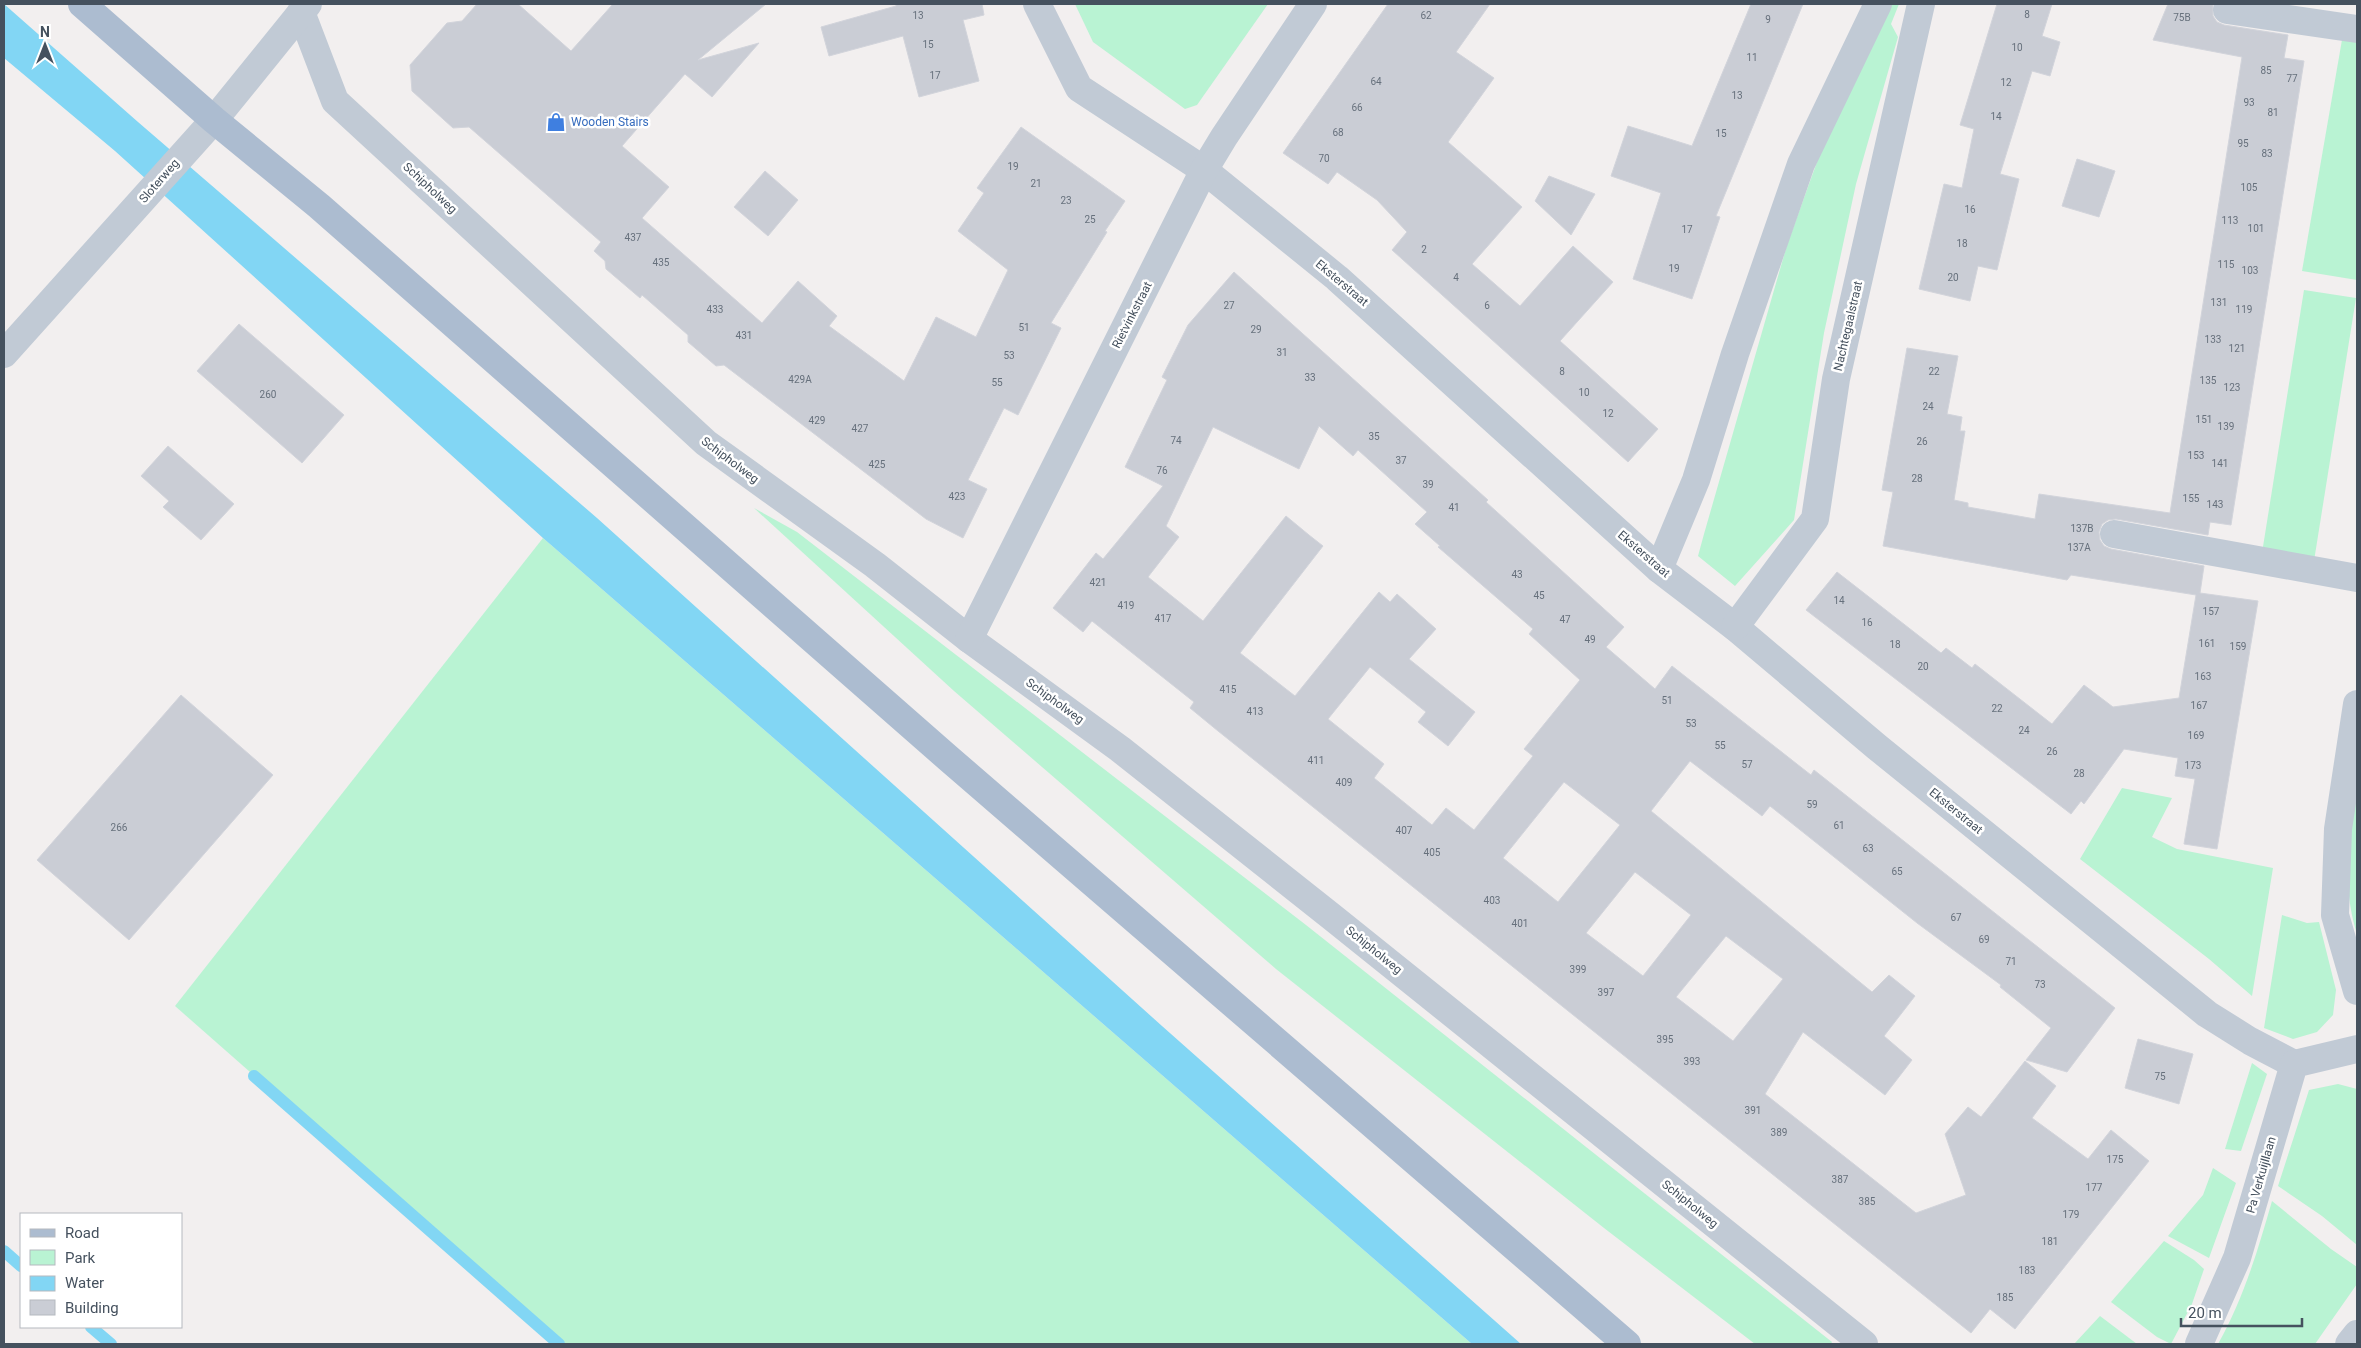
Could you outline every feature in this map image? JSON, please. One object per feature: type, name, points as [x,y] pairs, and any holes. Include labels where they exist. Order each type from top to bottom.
[{"type":"main road","points":[[82,4],[214,120],[305,194],[941,752],[1627,1344]]},
{"type":"street","name":"Eksterstraat","points":[[1037,4],[1079,88],[1204,170],[1357,295],[1659,569],[1735,627],[1877,747],[2207,1014],[2250,1041],[2294,1064]]},
{"type":"street","name":"Rietvinkstraat","points":[[970,638],[1204,170],[1224,136],[1314,4]]},
{"type":"street","points":[[1659,569],[1696,480],[1735,354],[1801,164],[1878,4]]},
{"type":"street","name":"Nachtegaalstraat","points":[[1735,627],[1815,520],[1836,379],[1921,4]]},
{"type":"street","name":"Sloterweg","points":[[4,354],[214,120],[305,8]]},
{"type":"street","name":"Schipholweg","points":[[305,8],[335,101],[706,443],[875,565],[1142,767],[1864,1344]]},
{"type":"street","points":[[2227,10],[2357,29]]},
{"type":"street","points":[[2114,534],[2357,578]]},
{"type":"street","points":[[2357,704],[2338,829],[2335,914],[2357,991]]},
{"type":"street","points":[[2294,1064],[2357,1049]]},
{"type":"street","name":"Pa Verkuijllaan","points":[[2198,1344],[2237,1258],[2294,1064]]},
{"type":"street","points":[[2349,1344],[2357,1334]]},
{"type":"green space","points":[[1075,4],[1268,4],[1197,105],[1185,109],[1093,42]]},
{"type":"green space","points":[[1886,4],[1899,4],[1891,24],[1898,37],[1856,184],[1824,333],[1794,520],[1735,586],[1698,556],[1787,245],[1826,137]]},
{"type":"green space","points":[[2343,34],[2357,37],[2357,280],[2302,271]]},
{"type":"green space","points":[[2304,290],[2356,298],[2314,561],[2262,553]]},
{"type":"green space","points":[[754,508],[797,532],[1306,925],[1832,1342],[1831,1344],[1755,1344],[1604,1228],[1276,969],[954,691]]},
{"type":"green space","points":[[543,538],[1472,1344],[559,1344],[175,1006]]},
{"type":"green space","points":[[2357,697],[2357,934],[2347,880],[2346,849],[2349,785]]},
{"type":"green space","points":[[2122,788],[2172,798],[2152,837],[2177,849],[2273,868],[2252,996],[2209,959],[2080,859]]},
{"type":"green space","points":[[2282,915],[2307,923],[2319,922],[2336,990],[2333,1015],[2317,1032],[2293,1039],[2264,1028]]},
{"type":"green space","points":[[2252,1063],[2267,1074],[2241,1151],[2225,1149]]},
{"type":"green space","points":[[2338,1084],[2357,1089],[2357,1245],[2322,1216],[2278,1186],[2309,1090]]},
{"type":"green space","points":[[2213,1168],[2236,1183],[2209,1258],[2168,1236],[2203,1195]]},
{"type":"green space","points":[[2272,1201],[2331,1249],[2357,1267],[2357,1284],[2315,1344],[2218,1344],[2242,1292]]},
{"type":"green space","points":[[2164,1241],[2194,1260],[2204,1269],[2192,1304],[2171,1344],[2157,1337],[2111,1302]]},
{"type":"green space","points":[[2100,1316],[2137,1344],[2074,1344]]},
{"type":"water","points":[[4,4],[597,518],[1162,1026],[1521,1344],[1472,1344],[543,538],[115,151],[4,58]]},
{"type":"building","points":[[477,4],[518,4],[571,51],[613,4],[766,4],[698,60],[759,43],[712,97],[685,74],[622,146],[669,187],[642,218],[762,323],[798,281],[837,316],[829,326],[904,381],[936,317],[976,337],[1008,270],[958,231],[984,193],[977,188],[1021,127],[1125,201],[1105,231],[1107,232],[1051,323],[1061,328],[1018,415],[1004,408],[968,480],[987,489],[963,538],[926,519],[724,365],[716,366],[688,342],[688,335],[642,295],[640,298],[606,269],[605,261],[594,251],[601,242],[469,127],[453,128],[412,91],[410,65],[447,23],[462,21]]},
{"type":"building","points":[[896,4],[982,4],[984,15],[963,20],[979,81],[919,97],[903,36],[829,56],[821,27],[896,6]]},
{"type":"building","points":[[1388,4],[1490,4],[1456,52],[1494,78],[1448,142],[1522,207],[1472,264],[1520,306],[1573,246],[1613,282],[1560,341],[1658,429],[1628,462],[1392,250],[1407,232],[1377,200],[1337,172],[1328,184],[1283,153]]},
{"type":"building","points":[[1751,4],[1803,4],[1716,216],[1720,217],[1692,299],[1633,279],[1661,193],[1611,176],[1628,126],[1692,146]]},
{"type":"building","points":[[1997,4],[2052,4],[2042,36],[2060,42],[2050,76],[2032,71],[2000,174],[2019,179],[1997,270],[1978,266],[1970,301],[1919,289],[1944,184],[1962,188],[1974,129],[1960,125]]},
{"type":"building","points":[[2168,4],[2213,4],[2213,16],[2217,22],[2224,25],[2288,35],[2284,58],[2304,61],[2231,525],[2210,522],[2208,535],[2116,519],[2108,520],[2102,524],[2099,532],[2100,540],[2104,546],[2111,549],[2204,566],[2200,593],[2258,601],[2217,849],[2184,844],[2195,779],[2175,776],[2178,758],[2124,749],[2084,804],[2081,801],[2071,814],[1806,610],[1837,572],[1941,653],[1946,648],[1972,668],[1975,664],[2052,724],[2084,685],[2113,707],[2179,698],[2196,595],[2071,575],[2067,580],[1883,546],[1893,492],[1882,490],[1907,348],[1958,356],[1947,414],[1962,417],[1960,431],[1965,431],[1954,500],[1968,503],[1968,507],[2035,519],[2039,494],[2170,513],[2242,57],[2153,40]]},
{"type":"building","points":[[2077,159],[2115,171],[2099,217],[2062,206]]},
{"type":"building","points":[[765,171],[798,200],[768,236],[734,207]]},
{"type":"building","points":[[1549,176],[1595,194],[1571,235],[1535,201]]},
{"type":"building","points":[[1234,272],[1488,500],[1486,502],[1624,627],[1606,647],[1655,689],[1672,666],[1811,775],[1814,770],[2115,1008],[2067,1072],[2026,1060],[2051,1028],[2000,987],[2001,985],[1917,923],[1770,806],[1762,816],[1690,761],[1651,811],[1872,992],[1889,975],[1915,996],[1884,1036],[1912,1060],[1885,1095],[1803,1032],[1765,1094],[1916,1213],[1966,1195],[1945,1134],[1968,1107],[1981,1117],[2025,1061],[2056,1086],[2032,1118],[2088,1159],[2111,1130],[2149,1161],[2015,1329],[1990,1309],[1971,1333],[1218,731],[1190,708],[1194,702],[1092,621],[1083,632],[1053,608],[1096,553],[1103,559],[1163,486],[1125,467],[1167,380],[1162,377],[1188,325]],"holes":[[[1319,426],[1353,456],[1358,450],[1427,512],[1415,524],[1440,546],[1438,547],[1533,629],[1529,634],[1580,680],[1524,749],[1533,756],[1474,830],[1446,808],[1432,825],[1374,778],[1384,764],[1328,719],[1370,667],[1426,712],[1418,722],[1448,746],[1475,712],[1409,659],[1436,629],[1397,594],[1390,602],[1379,592],[1295,696],[1240,653],[1323,546],[1286,516],[1203,621],[1148,577],[1179,537],[1166,526],[1213,427],[1299,469]],[[1564,782],[1620,825],[1558,902],[1503,858]],[[1635,872],[1691,915],[1643,976],[1586,933]],[[1726,936],[1783,979],[1733,1041],[1676,997]]]},
{"type":"building","points":[[239,324],[344,415],[302,463],[197,371]]},
{"type":"building","points":[[168,446],[234,504],[201,540],[163,507],[169,501],[141,476]]},
{"type":"building","points":[[181,695],[273,775],[129,940],[37,860]]},
{"type":"building","points":[[2138,1039],[2193,1054],[2179,1104],[2125,1088]]},
{"type":"waterway","points":[[254,1076],[559,1344]]},
{"type":"waterway","points":[[4,1251],[20,1265]]},
{"type":"waterway","points":[[92,1328],[111,1344]]},
{"type":"place","name":"Wooden Stairs","points":[[556,122]]}]
